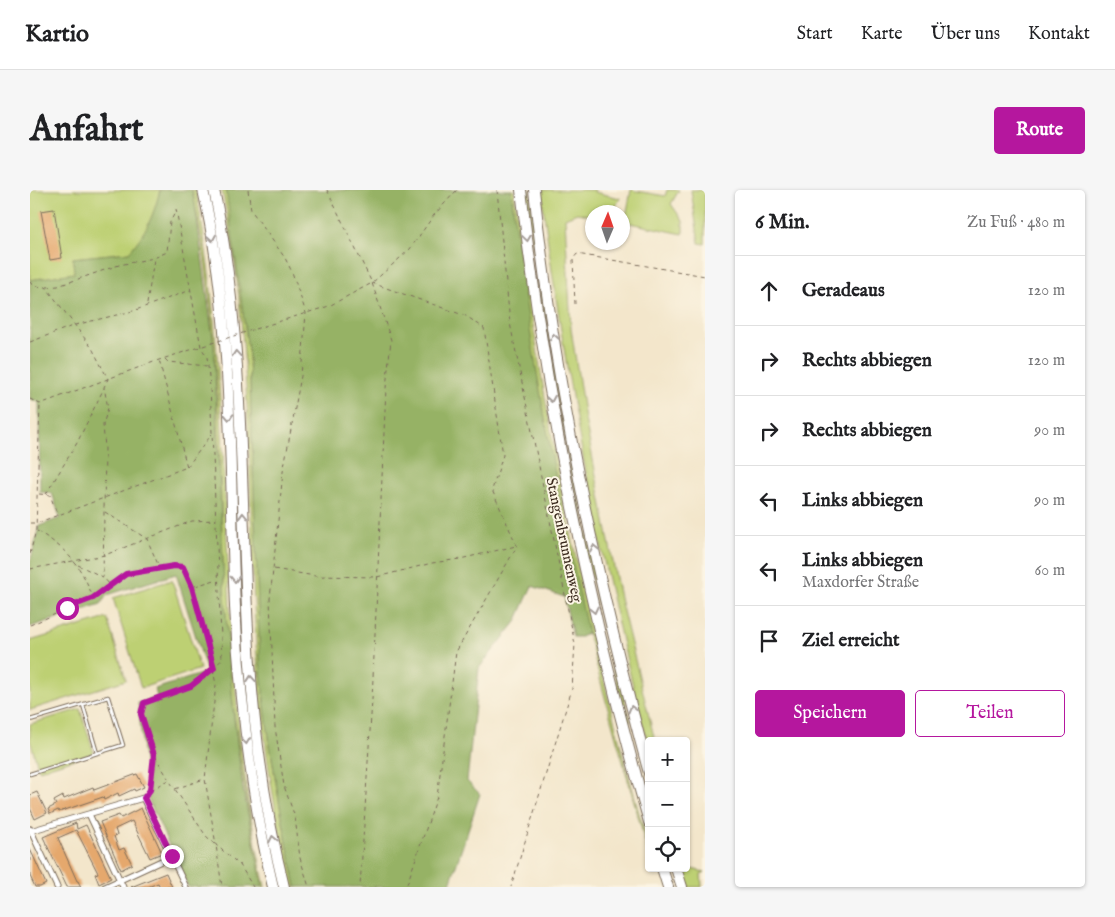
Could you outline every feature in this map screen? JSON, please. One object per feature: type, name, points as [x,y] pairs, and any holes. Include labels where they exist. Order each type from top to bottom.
[{"type":"highway","points":[[203,190],[212,235],[223,321],[231,463],[236,606],[244,727],[254,799],[273,887]]},
{"type":"highway","points":[[214,190],[229,276],[236,347],[248,632],[256,730],[269,818],[284,887]]},
{"type":"highway","points":[[521,190],[539,327],[573,515],[611,682],[645,807]]},
{"type":"highway","points":[[534,190],[553,330],[575,454],[608,613],[645,757]]},
{"type":"highway","points":[[663,872],[668,887]]},
{"type":"highway","points":[[677,872],[682,887]]},
{"type":"street","points":[[57,887],[30,830],[144,798],[186,887]]},
{"type":"street","points":[[89,814],[123,887]]},
{"type":"street","points":[[105,887],[172,856]]},
{"type":"lane","points":[[30,720],[108,697],[123,745],[30,772]]},
{"type":"lane","points":[[83,705],[97,753]]},
{"type":"path","points":[[248,190],[251,210],[285,258],[292,272],[306,314],[301,376],[283,472],[273,569],[271,633],[275,727],[284,786],[294,817],[300,858],[309,887]]},
{"type":"path","points":[[327,190],[372,283],[390,340],[386,388],[372,700],[360,887]]},
{"type":"path","points":[[30,399],[40,404],[164,358],[329,306],[372,283],[410,249],[434,215],[457,190]]},
{"type":"path","name":"Stangenbrunnenweg","points":[[497,190],[510,323],[561,571],[576,656],[572,689],[511,887]]},
{"type":"path","points":[[30,282],[33,286],[46,287],[87,277],[119,264],[154,258],[167,252],[170,222],[176,209],[200,347],[207,357],[222,660],[191,686],[144,703],[141,714],[154,755],[169,780],[206,836],[240,865],[253,887]]},
{"type":"path","points":[[575,304],[573,259],[577,254],[705,276]]},
{"type":"path","points":[[147,304],[154,258]]},
{"type":"path","points":[[372,283],[466,316],[484,328],[503,455],[492,490],[517,546]]},
{"type":"path","points":[[46,287],[92,348],[108,378]]},
{"type":"path","points":[[30,342],[75,326],[133,311],[147,304],[178,296],[191,290]]},
{"type":"path","points":[[164,358],[168,362],[207,367]]},
{"type":"path","points":[[159,360],[187,467]]},
{"type":"path","points":[[46,494],[77,443],[108,378]]},
{"type":"path","points":[[103,577],[105,555],[103,425],[108,400],[104,387]]},
{"type":"path","points":[[30,554],[36,530],[40,404]]},
{"type":"path","points":[[30,523],[36,523],[104,500],[187,467],[212,433]]},
{"type":"path","points":[[38,494],[50,495],[58,516]]},
{"type":"path","points":[[104,512],[147,539],[160,569]]},
{"type":"path","points":[[30,570],[105,555],[192,521],[216,520]]},
{"type":"path","points":[[36,530],[50,538],[74,560],[85,575],[93,598]]},
{"type":"path","points":[[273,569],[315,576],[378,577],[432,563],[517,546]]},
{"type":"path","points":[[406,887],[436,797],[456,652],[517,546]]},
{"type":"path","points":[[78,565],[103,577],[110,585]]},
{"type":"path","points":[[30,625],[93,598],[126,574],[183,567],[192,587],[216,685],[205,779],[222,887]]},
{"type":"path","points":[[192,587],[218,580]]},
{"type":"path","points":[[150,790],[154,755]]},
{"type":"path","points":[[175,789],[205,779]]},
{"type":"path","points":[[144,798],[150,790],[169,780]]},
{"type":"green space","points":[[30,190],[171,190],[150,250],[73,258],[75,273],[30,280]]},
{"type":"green space","points":[[160,190],[192,190],[195,204],[214,346],[224,586],[234,718],[243,789],[263,887],[188,887],[148,799],[138,703],[157,697],[155,689],[207,672],[176,574],[107,595],[101,604],[30,627],[30,563],[39,526],[60,518],[52,493],[40,492],[39,402],[30,399],[30,280],[74,273],[73,258],[129,252],[149,223]]},
{"type":"green space","points":[[192,190],[196,190],[209,277],[218,364],[231,627],[238,714],[248,801],[265,887],[263,887],[242,774],[229,661],[222,535],[217,386],[208,288]]},
{"type":"green space","points":[[222,190],[226,190],[229,204],[249,357],[260,662],[266,719],[296,887],[292,887],[278,822],[263,722],[255,622],[244,351],[232,243]]},
{"type":"green space","points":[[226,190],[511,190],[534,357],[588,633],[581,637],[573,637],[564,597],[532,586],[516,622],[479,668],[467,781],[480,794],[449,887],[296,887],[266,719],[260,662],[249,357]]},
{"type":"green space","points":[[511,190],[514,190],[538,357],[568,522],[605,685],[645,834],[645,841],[588,633],[575,578],[542,413],[525,302]]},
{"type":"green space","points":[[525,190],[529,190],[559,391],[584,523],[630,721],[626,721],[585,548],[553,384]]},
{"type":"green space","points":[[541,190],[595,190],[594,192],[620,198],[616,205],[585,205],[585,215],[577,213],[565,218],[571,329],[585,419],[621,603],[654,737],[646,737],[615,610],[573,401]]},
{"type":"green space","points":[[631,190],[665,196],[667,190],[679,190],[671,204],[683,221],[683,234],[630,223],[630,205],[628,205]]},
{"type":"green space","points":[[691,190],[705,190],[705,244],[699,243]]},
{"type":"green space","points":[[238,547],[240,547],[244,629],[280,887],[277,887],[254,773],[243,664]]},
{"type":"green space","points":[[172,580],[200,669],[141,688],[113,598]]},
{"type":"green space","points":[[107,618],[126,680],[30,710],[30,641]]},
{"type":"green space","points":[[80,709],[94,753],[39,770],[30,740],[30,724]]},
{"type":"green space","points":[[690,866],[691,869],[705,872],[701,874],[702,887],[689,887],[684,872],[690,872]]},
{"type":"building","points":[[54,209],[62,258],[50,260],[41,211]]},
{"type":"building","points":[[137,774],[144,787],[135,791],[134,789],[119,796],[118,793],[104,800],[103,797],[50,814],[48,809],[56,805],[54,801],[63,796],[64,799],[93,787],[94,790]]},
{"type":"building","points":[[37,792],[47,813],[35,819],[30,808],[30,795]]},
{"type":"building","points":[[141,808],[162,853],[150,858],[132,821],[115,829],[117,835],[114,836],[119,850],[124,848],[132,864],[121,870],[100,822],[119,815],[121,818]]},
{"type":"building","points":[[76,823],[77,829],[86,825],[111,878],[99,884],[95,874],[98,873],[76,830],[58,838],[81,887],[67,887],[43,837]]},
{"type":"building","points":[[30,849],[46,884],[40,887],[35,887],[30,876]]},
{"type":"building","points":[[166,873],[172,887],[160,887],[158,883],[148,887],[131,887]]},
{"type":"route","points":[[67,608],[93,598],[126,574],[174,566],[183,567],[186,579],[192,587],[214,668],[191,686],[144,703],[141,714],[154,755],[150,790],[144,798],[172,856]]}]
